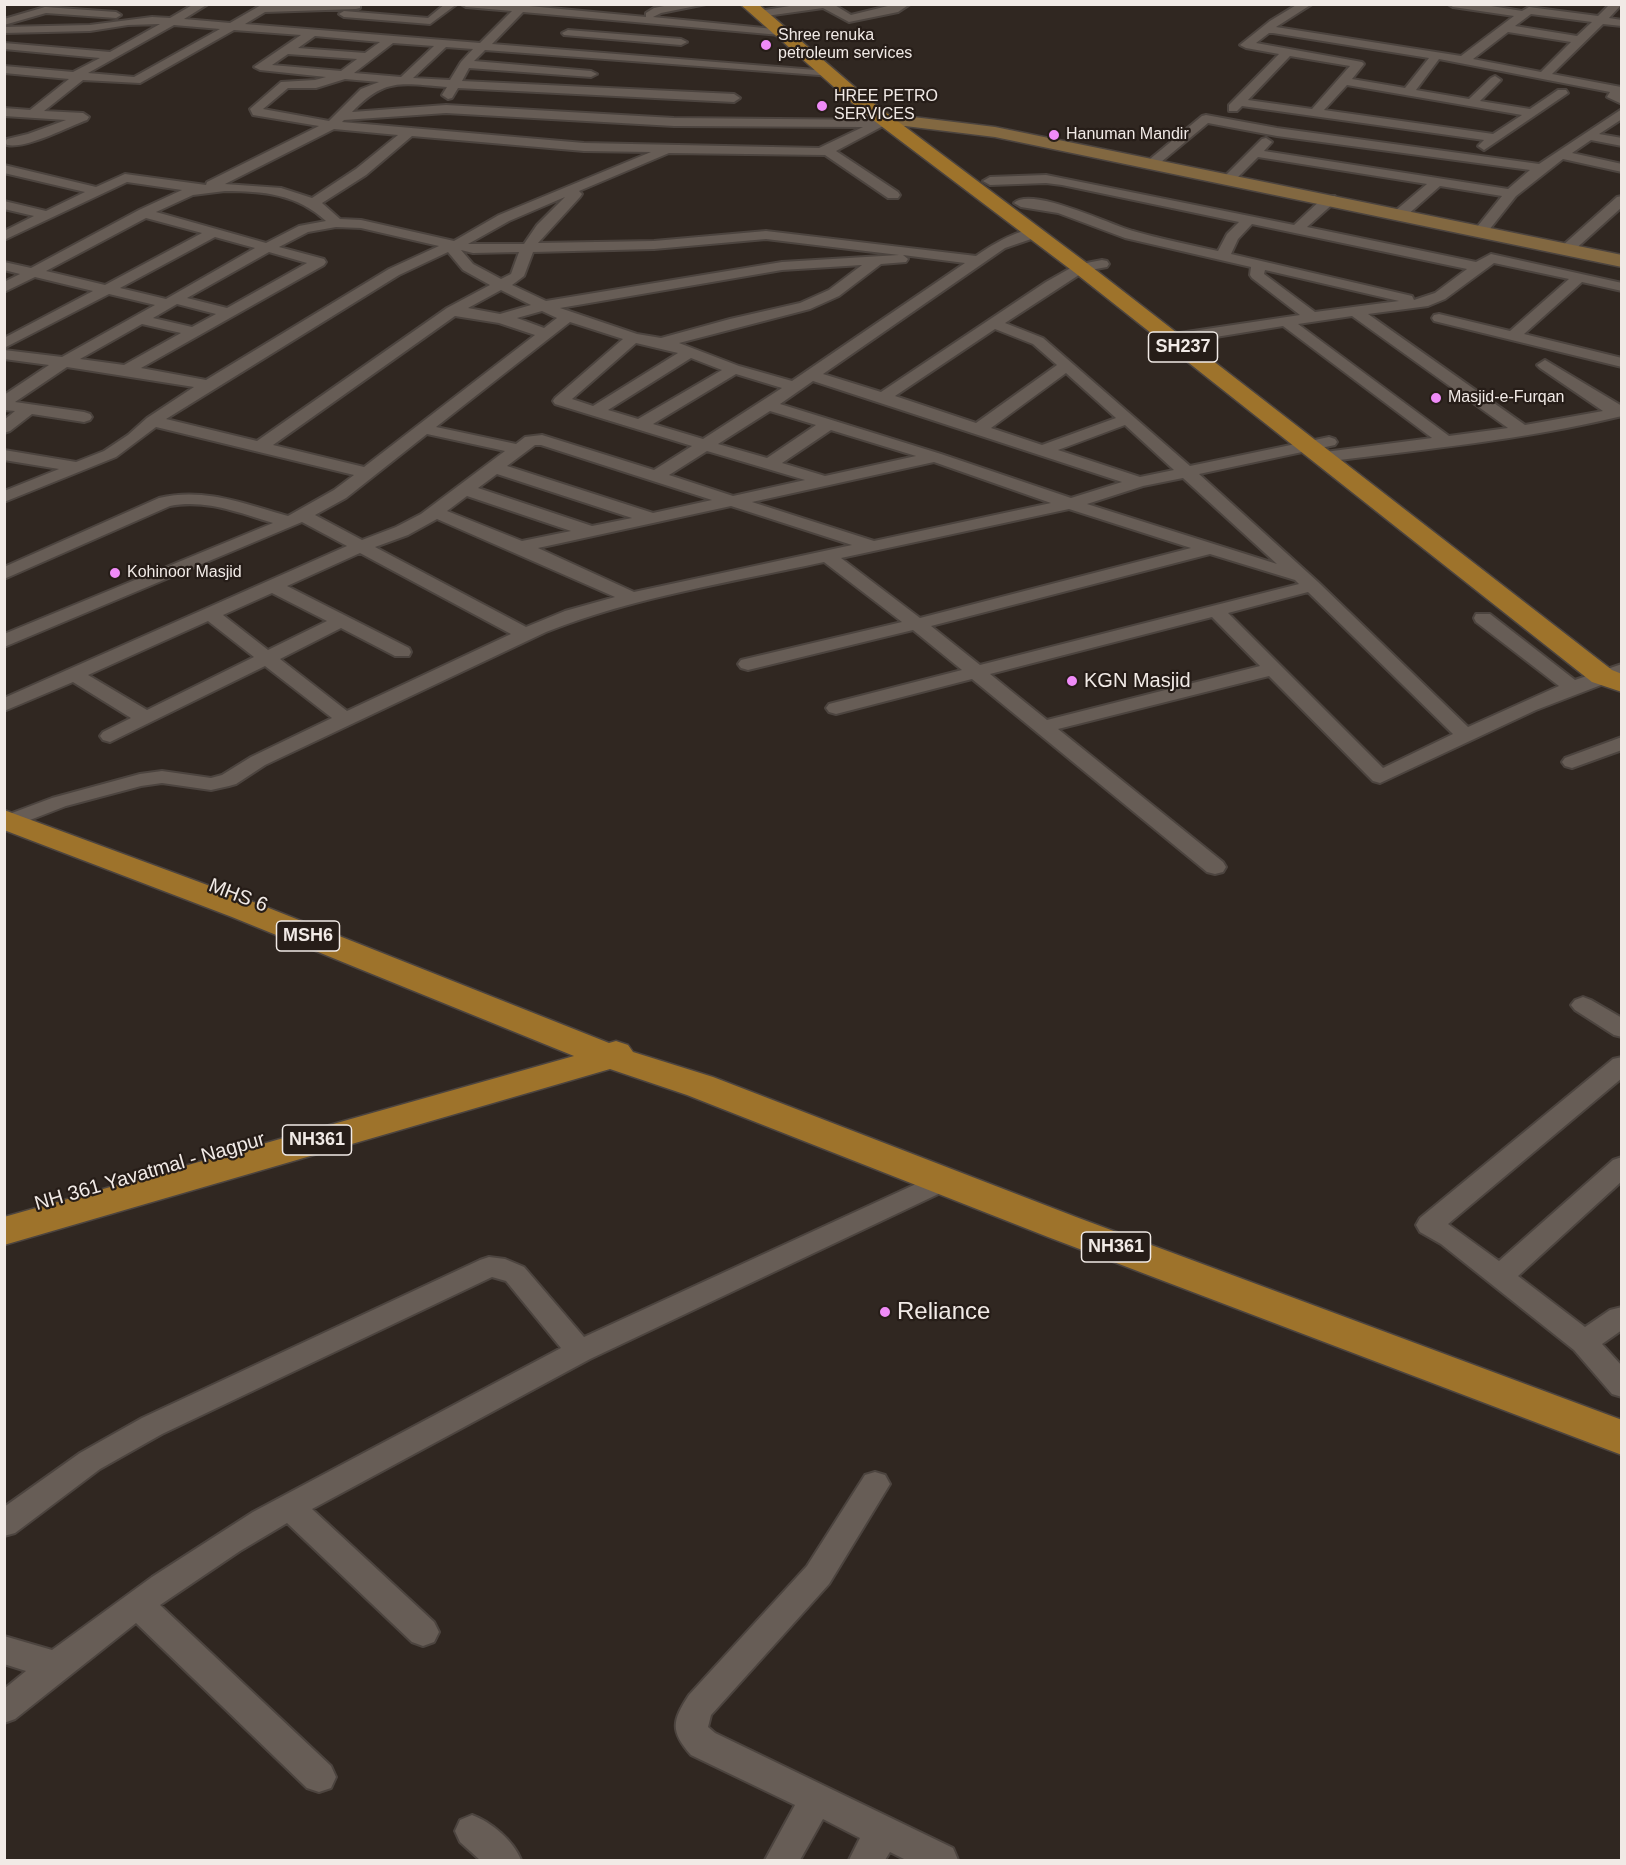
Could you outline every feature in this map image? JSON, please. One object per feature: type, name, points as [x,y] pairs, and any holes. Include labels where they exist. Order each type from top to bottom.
[{"type":"main road","name":"SH237","points":[[764,13],[828,74],[1035,233],[1091,266]]},
{"type":"main road","name":"SH237","points":[[764,13],[891,122],[990,181],[1021,203],[1091,266],[1615,677]]},
{"type":"main road","name":"SH237","points":[[1327,450],[1622,665]]},
{"type":"main road","name":"MSH6","points":[[12,815],[244,910],[607,1046]]},
{"type":"main road","name":"NH361","points":[[4,1231],[607,1046],[700,1086],[942,1180],[1622,1438]]},
{"type":"main road","name":"NH 361 Yavatmal - Nagpur","points":[[4,1215],[607,1046]]},
{"type":"main road","points":[[607,1046],[1622,1420]]},
{"type":"street","points":[[344,14],[430,21],[452,4]]},
{"type":"street","points":[[466,4],[696,24],[827,5]]},
{"type":"street","points":[[621,36],[645,20],[652,8],[701,4]]},
{"type":"street","points":[[821,4],[827,5],[849,19],[894,10],[905,4]]},
{"type":"street","points":[[1307,4],[1274,23],[1246,46],[1358,64]]},
{"type":"street","points":[[1453,4],[1489,7],[1523,14]]},
{"type":"street","points":[[1546,13],[1557,4]]},
{"type":"street","points":[[177,5],[200,6]]},
{"type":"street","points":[[357,5],[260,67],[453,84],[738,102],[700,64]]},
{"type":"street","points":[[4,69],[139,80],[268,7],[357,5]]},
{"type":"street","points":[[1544,75],[1599,21],[1619,5]]},
{"type":"street","points":[[34,113],[76,76],[200,6]]},
{"type":"street","points":[[465,135],[446,109],[444,102],[465,64],[483,47],[512,7]]},
{"type":"street","points":[[7,27],[45,10],[120,12],[52,50]]},
{"type":"street","points":[[1464,60],[1530,10],[1622,23]]},
{"type":"street","points":[[548,52],[586,15]]},
{"type":"street","points":[[594,34],[623,18]]},
{"type":"street","points":[[7,27],[90,28],[140,20],[174,21],[621,58],[668,70],[700,64],[828,74]]},
{"type":"street","points":[[652,95],[668,70],[681,42],[696,24]]},
{"type":"street","points":[[1506,28],[1579,40]]},
{"type":"street","points":[[160,30],[218,35]]},
{"type":"street","points":[[1268,30],[1437,55],[1620,92]]},
{"type":"street","points":[[568,33],[681,42]]},
{"type":"street","points":[[621,58],[639,38]]},
{"type":"street","points":[[389,40],[344,75],[316,84],[285,85],[256,110],[260,114],[336,121],[409,132],[465,135],[586,133],[674,122],[891,122],[995,132],[1228,178],[1622,261]]},
{"type":"street","points":[[4,288],[177,196],[202,188],[336,121],[365,92],[400,80],[443,44]]},
{"type":"street","points":[[4,46],[113,56]]},
{"type":"street","points":[[1316,112],[1346,81],[1373,46]]},
{"type":"street","points":[[285,50],[368,57]]},
{"type":"street","points":[[1219,122],[1286,53]]},
{"type":"street","points":[[1409,91],[1437,55]]},
{"type":"street","points":[[575,92],[606,57]]},
{"type":"street","points":[[465,64],[591,74]]},
{"type":"street","points":[[4,77],[23,71]]},
{"type":"street","points":[[1472,102],[1495,80]]},
{"type":"street","points":[[1346,81],[1532,113]]},
{"type":"street","points":[[1468,157],[1562,93]]},
{"type":"street","points":[[1240,102],[1495,138]]},
{"type":"street","points":[[336,121],[446,109],[668,149],[827,151],[891,122]]},
{"type":"street","points":[[4,112],[82,117],[32,137],[7,143]]},
{"type":"street","points":[[1479,232],[1511,194],[1541,168],[1621,115]]},
{"type":"street","points":[[1150,164],[1206,119],[1277,132],[1541,168]]},
{"type":"street","points":[[313,203],[361,172],[409,132]]},
{"type":"street","points":[[1228,178],[1277,132]]},
{"type":"street","points":[[1591,136],[1622,142]]},
{"type":"street","points":[[4,497],[110,454],[134,438],[153,421],[208,385],[394,272],[453,245],[492,221],[582,187],[668,149]]},
{"type":"street","points":[[827,151],[893,195]]},
{"type":"street","points":[[1255,153],[1511,194]]},
{"type":"street","points":[[1560,154],[1622,168]]},
{"type":"street","points":[[4,169],[96,191]]},
{"type":"street","points":[[4,236],[120,180],[131,178],[202,188],[237,187],[276,192],[313,203],[336,223]]},
{"type":"street","points":[[990,181],[1046,179],[1062,181],[1478,267]]},
{"type":"street","points":[[1400,214],[1438,181]]},
{"type":"street","points":[[260,447],[452,311],[519,273],[527,249],[542,228],[582,187]]},
{"type":"street","points":[[1297,229],[1330,199]]},
{"type":"street","points":[[1021,203],[1046,205],[1110,229],[1423,303]]},
{"type":"street","points":[[4,205],[46,215]]},
{"type":"street","points":[[1566,250],[1619,205]]},
{"type":"street","points":[[126,370],[320,262],[144,213]]},
{"type":"street","points":[[1223,256],[1232,237],[1248,219]]},
{"type":"street","points":[[4,404],[62,363],[266,248],[304,229],[336,223],[361,224],[473,249],[654,245],[766,235],[978,260]]},
{"type":"street","points":[[4,344],[213,233]]},
{"type":"street","points":[[658,475],[768,405],[1007,241],[1035,233]]},
{"type":"street","points":[[453,245],[453,250],[468,267],[567,317],[602,326],[633,338],[661,343],[794,387]]},
{"type":"street","points":[[504,318],[542,306],[782,266],[876,262],[935,255]]},
{"type":"street","points":[[1183,337],[1423,303],[1440,296],[1491,258],[1622,287]]},
{"type":"street","points":[[661,343],[735,322],[805,306],[834,293],[876,262]]},
{"type":"street","points":[[1259,265],[1257,275],[1312,317]]},
{"type":"street","points":[[4,266],[105,289],[230,313]]},
{"type":"street","points":[[883,397],[1091,266]]},
{"type":"street","points":[[1513,336],[1580,277]]},
{"type":"street","points":[[452,311],[504,318],[546,334]]},
{"type":"street","points":[[1355,311],[1522,430]]},
{"type":"street","points":[[4,641],[296,519],[340,494],[567,317]]},
{"type":"street","points":[[139,318],[196,332]]},
{"type":"street","points":[[1439,318],[1622,363]]},
{"type":"street","points":[[1285,321],[1446,441]]},
{"type":"street","points":[[996,324],[1038,341],[1127,419],[1307,582],[1466,736]]},
{"type":"street","points":[[633,338],[561,401],[825,481]]},
{"type":"street","points":[[1606,359],[1622,343]]},
{"type":"street","points":[[594,411],[690,352]]},
{"type":"street","points":[[4,354],[126,370],[208,385]]},
{"type":"street","points":[[1545,365],[1619,412]]},
{"type":"street","points":[[977,430],[1066,366]]},
{"type":"street","points":[[640,425],[734,369]]},
{"type":"street","points":[[811,375],[1139,482]]},
{"type":"street","points":[[4,404],[84,417]]},
{"type":"street","points":[[768,405],[934,457],[1307,582]]},
{"type":"street","points":[[4,428],[28,409]]},
{"type":"street","points":[[12,815],[140,780],[162,777],[219,783],[229,780],[258,761],[526,635],[572,615],[632,598],[1069,504],[1139,482],[1187,472],[1327,450],[1446,441],[1585,420],[1619,412]]},
{"type":"street","points":[[1041,451],[1127,419]]},
{"type":"street","points":[[153,421],[367,473]]},
{"type":"street","points":[[770,464],[829,424]]},
{"type":"street","points":[[424,429],[518,449]]},
{"type":"street","points":[[4,705],[209,613],[402,531],[435,512],[531,440],[542,440],[658,475],[873,546]]},
{"type":"street","points":[[4,455],[80,467]]},
{"type":"street","points":[[520,547],[934,457]]},
{"type":"street","points":[[493,467],[652,519]]},
{"type":"street","points":[[464,489],[591,532]]},
{"type":"street","points":[[4,574],[165,502],[181,497],[202,498],[296,519],[360,547],[526,635]]},
{"type":"street","points":[[435,512],[520,547],[632,598]]},
{"type":"street","points":[[748,664],[917,624],[1211,549]]},
{"type":"street","points":[[827,556],[917,624],[1215,867]]},
{"type":"street","points":[[836,708],[1216,611],[1307,582]]},
{"type":"street","points":[[272,586],[402,652]]},
{"type":"street","points":[[1216,611],[1380,777],[1573,688],[1615,677]]},
{"type":"street","points":[[209,613],[345,719]]},
{"type":"street","points":[[1483,618],[1573,688]]},
{"type":"street","points":[[110,736],[340,621]]},
{"type":"street","points":[[1042,727],[1273,669]]},
{"type":"street","points":[[72,673],[146,718]]},
{"type":"street","points":[[1572,762],[1622,743]]},
{"type":"street","points":[[1583,1005],[1622,1029]]},
{"type":"street","points":[[1622,1065],[1430,1225],[1450,1237],[1584,1342],[1622,1386]]},
{"type":"street","points":[[1500,1276],[1622,1166]]},
{"type":"street","points":[[4,1710],[57,1666],[139,1605],[234,1539],[290,1507],[580,1351],[942,1180]]},
{"type":"street","points":[[4,1524],[90,1461],[152,1426],[489,1267],[505,1269],[515,1274],[580,1351]]},
{"type":"street","points":[[1584,1342],[1620,1317],[1622,1318]]},
{"type":"street","points":[[875,1484],[818,1575],[707,1696],[692,1718],[692,1732],[703,1744],[816,1800],[874,1846],[941,1860]]},
{"type":"street","points":[[290,1507],[423,1632]]},
{"type":"street","points":[[139,1605],[319,1778]]},
{"type":"street","points":[[4,1650],[57,1666]]},
{"type":"street","points":[[783,1860],[816,1800]]},
{"type":"street","points":[[472,1831],[504,1860]]},
{"type":"place","name":"Shree renuka petroleum services","points":[[766,45]]},
{"type":"place","name":"HREE PETRO SERVICES","points":[[822,106]]},
{"type":"place","name":"Hanuman Mandir","points":[[1054,135]]},
{"type":"place","name":"Masjid-e-Furqan","points":[[1436,398]]},
{"type":"place","name":"Kohinoor Masjid","points":[[115,573]]},
{"type":"place","name":"KGN Masjid","points":[[1072,681]]},
{"type":"place","name":"Reliance","points":[[885,1312]]}]
